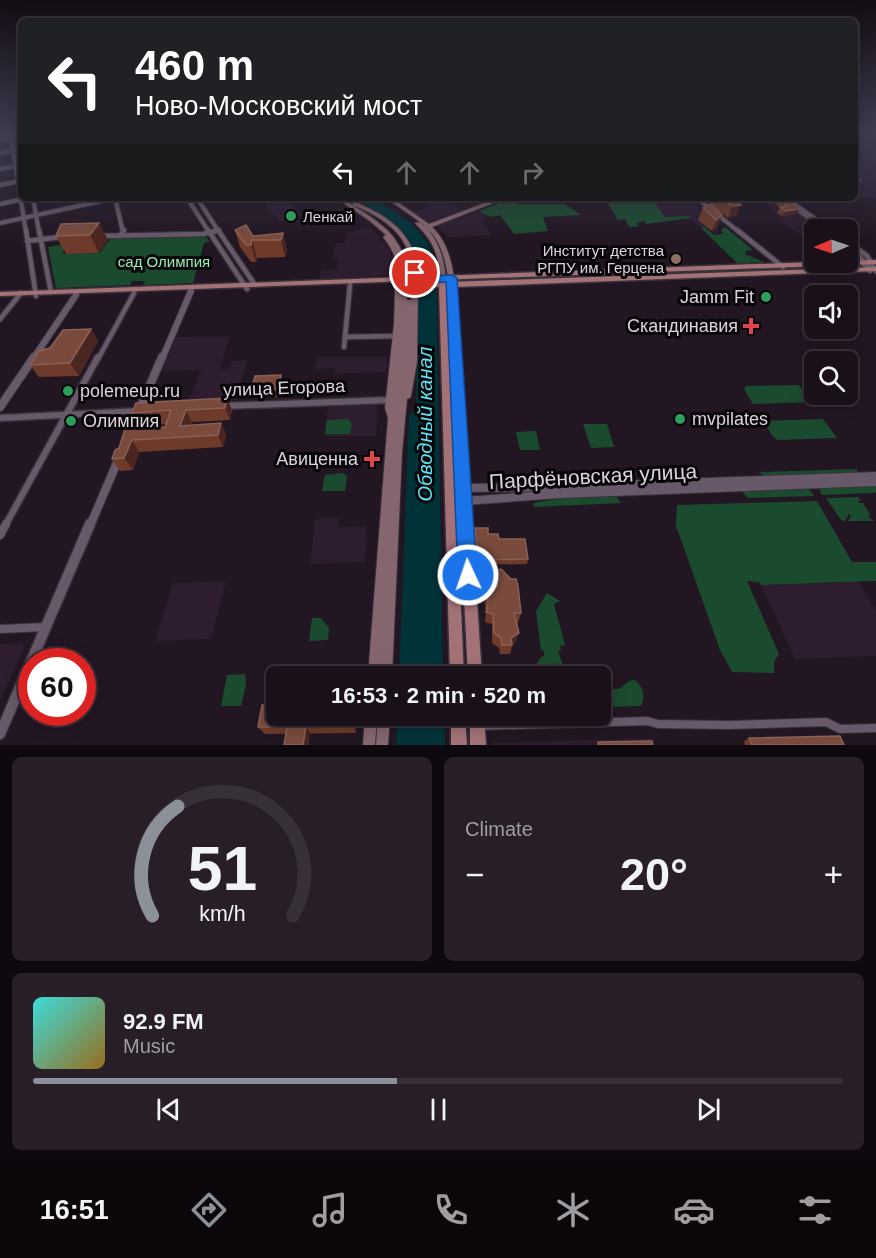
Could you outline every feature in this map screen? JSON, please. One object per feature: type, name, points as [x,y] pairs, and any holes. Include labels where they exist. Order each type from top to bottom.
[{"type":"main road","points":[[345,201],[380,217],[403,236],[411,249],[415,273],[432,282]]},
{"type":"main road","points":[[350,201],[393,246],[399,264],[399,275],[396,282],[399,289],[390,400],[392,421]]},
{"type":"main road","points":[[386,201],[438,234],[444,246],[432,282],[460,495],[474,666]]},
{"type":"main road","points":[[393,201],[427,227]]},
{"type":"main road","points":[[427,227],[496,201]]},
{"type":"main road","points":[[353,205],[393,238],[403,255],[407,272]]},
{"type":"main road","points":[[401,408],[411,383],[415,291],[432,282],[873,265]]},
{"type":"main road","points":[[36,294],[76,295],[191,291],[255,285],[432,282],[873,265]]},
{"type":"main road","points":[[0,295],[396,282]]},
{"type":"main road","points":[[432,282],[460,495],[457,666]]},
{"type":"main road","points":[[375,666],[392,421],[406,291],[406,371],[401,408],[387,666]]},
{"type":"main road","points":[[369,745],[370,726]]},
{"type":"main road","points":[[382,745],[383,726]]},
{"type":"main road","points":[[458,726],[459,745]]},
{"type":"main road","points":[[477,726],[478,745]]},
{"type":"street","points":[[0,185],[18,181]]},
{"type":"street","points":[[0,204],[18,200]]},
{"type":"street","points":[[21,201],[36,294]]},
{"type":"street","points":[[34,201],[51,292]]},
{"type":"street","points":[[0,224],[101,201]]},
{"type":"street","points":[[116,201],[123,230],[120,236]]},
{"type":"street","points":[[189,201],[245,287]]},
{"type":"street","points":[[199,201],[255,285]]},
{"type":"street","points":[[702,201],[783,267]]},
{"type":"street","points":[[788,201],[814,219]]},
{"type":"street","points":[[94,236],[210,233],[219,230]]},
{"type":"street","points":[[27,241],[70,237]]},
{"type":"street","points":[[858,252],[873,265]]},
{"type":"street","points":[[344,347],[350,285]]},
{"type":"street","points":[[0,734],[124,446],[142,410],[191,291]]},
{"type":"street","points":[[0,535],[134,292]]},
{"type":"street","points":[[0,319],[19,295]]},
{"type":"street","points":[[0,407],[76,295]]},
{"type":"street","points":[[345,337],[396,336]]},
{"type":"street","name":"улица Егорова","points":[[221,406],[390,400]]},
{"type":"street","points":[[0,418],[142,410]]},
{"type":"street","name":"Парфёновская улица","points":[[460,495],[561,488],[876,476]]},
{"type":"street","name":"Парфёновская улица","points":[[460,495],[560,494],[876,482]]},
{"type":"street","points":[[0,629],[46,627]]},
{"type":"street","points":[[611,721],[729,725],[826,722],[840,729],[876,728]]},
{"type":"shaded area","points":[[858,169],[876,169],[876,198],[858,198]]},
{"type":"shaded area","points":[[288,201],[302,215],[295,217],[298,219],[280,222],[265,205]]},
{"type":"shaded area","points":[[448,201],[462,211],[429,222],[413,212],[428,207],[426,204]]},
{"type":"shaded area","points":[[694,201],[722,224],[718,224],[717,233],[714,233],[706,227],[701,228],[688,216],[665,217],[655,203]]},
{"type":"shaded area","points":[[765,201],[782,201],[808,219],[804,219],[804,236],[785,224]]},
{"type":"shaded area","points":[[344,208],[356,217],[339,224],[327,224],[327,221],[316,222],[313,216]]},
{"type":"shaded area","points":[[479,211],[487,216],[482,222],[492,235],[448,238],[438,226]]},
{"type":"shaded area","points":[[370,227],[389,248],[393,261],[393,275],[320,279],[321,270],[337,269],[338,259],[333,259],[336,243],[344,243],[347,233]]},
{"type":"shaded area","points":[[230,336],[220,369],[230,368],[232,361],[247,360],[237,400],[188,402],[201,370],[162,371],[176,337]]},
{"type":"shaded area","points":[[317,357],[387,357],[386,372],[335,374],[335,368],[315,369]]},
{"type":"shaded area","points":[[378,405],[376,436],[324,436],[328,407]]},
{"type":"shaded area","points":[[335,517],[338,519],[339,527],[367,526],[365,562],[310,564],[315,519]]},
{"type":"shaded area","points":[[226,581],[211,639],[155,641],[173,583]]},
{"type":"shaded area","points":[[859,582],[876,611],[876,656],[795,659],[761,585]]},
{"type":"shaded area","points":[[22,643],[25,647],[18,648],[18,662],[0,701],[0,644]]},
{"type":"shaded area","points":[[651,738],[653,745],[494,745],[494,743]]},
{"type":"green space","points":[[510,201],[518,204],[565,204],[581,215],[543,217],[548,231],[514,234],[500,215],[491,217],[479,211]]},
{"type":"green space","points":[[650,201],[655,203],[665,217],[689,216],[691,218],[646,224],[644,221],[636,223],[640,226],[629,227],[625,219],[618,220],[607,202]]},
{"type":"green space","points":[[705,227],[714,235],[723,234],[721,230],[725,227],[753,250],[746,251],[745,254],[764,262],[737,263],[701,228]]},
{"type":"green space","name":"сад Олимпия","points":[[205,236],[210,241],[204,243],[193,283],[143,285],[145,281],[132,281],[130,285],[56,288],[48,247],[65,244],[63,254],[100,253],[111,238]]},
{"type":"green space","points":[[799,385],[804,392],[804,402],[753,404],[744,389],[746,386]]},
{"type":"green space","points":[[348,419],[352,424],[350,434],[325,434],[327,420]]},
{"type":"green space","points":[[823,419],[837,438],[778,440],[773,437],[763,421]]},
{"type":"green space","points":[[583,424],[607,424],[614,447],[591,448]]},
{"type":"green space","points":[[536,431],[540,450],[520,450],[516,432]]},
{"type":"green space","points":[[857,469],[857,472],[764,476],[759,472]]},
{"type":"green space","points":[[343,473],[347,476],[345,491],[322,491],[325,475]]},
{"type":"green space","points":[[876,486],[876,492],[873,493],[822,495],[819,488]]},
{"type":"green space","points":[[808,488],[814,496],[748,498],[741,491]]},
{"type":"green space","points":[[616,496],[621,503],[534,507],[533,503],[562,498]]},
{"type":"green space","points":[[858,497],[861,501],[858,501],[859,503],[863,503],[871,516],[866,515],[874,521],[848,521],[851,516],[849,514],[845,521],[841,520],[826,498]]},
{"type":"green space","points":[[817,501],[852,562],[876,562],[876,581],[761,585],[759,582],[747,581],[779,654],[774,662],[774,673],[732,672],[720,650],[676,527],[677,505]]},
{"type":"green space","points":[[547,593],[560,601],[554,604],[565,645],[560,646],[561,651],[558,651],[563,666],[536,666],[544,656],[544,651],[541,650],[536,611]]},
{"type":"green space","points":[[312,618],[321,618],[329,628],[328,640],[309,641]]},
{"type":"green space","points":[[245,674],[246,685],[241,706],[221,706],[227,675]]},
{"type":"green space","points":[[634,680],[643,691],[641,706],[611,707],[611,689],[619,689]]},
{"type":"water","name":"Обводный канал","points":[[359,201],[378,201],[411,223],[428,243],[436,265],[443,666],[399,666],[409,415],[416,410],[417,258],[407,238],[392,223]]},
{"type":"water","points":[[397,726],[444,726],[445,745],[396,745]]},
{"type":"building","points":[[726,201],[736,201],[741,205],[732,206]]},
{"type":"building","points":[[782,201],[791,201],[800,209],[785,211],[780,207],[788,206]]},
{"type":"building","points":[[711,204],[722,215],[716,220],[703,208]]},
{"type":"building","points":[[99,223],[90,235],[56,236],[61,224]]},
{"type":"building","points":[[246,225],[253,236],[283,233],[281,240],[252,240],[251,245],[246,245],[235,230]]},
{"type":"building","points":[[91,329],[70,363],[30,365],[39,351],[50,348],[63,330]]},
{"type":"building","points":[[281,375],[278,389],[251,390],[255,376]]},
{"type":"building","points":[[227,398],[225,408],[186,410],[180,426],[221,423],[218,435],[132,440],[124,458],[112,459],[115,450],[119,448],[125,429],[165,427],[171,410],[132,413],[136,403]]},
{"type":"building","points":[[475,528],[488,528],[488,534],[498,534],[499,539],[525,539],[528,559],[477,560]]},
{"type":"building","points":[[501,569],[511,579],[516,579],[518,586],[521,613],[514,613],[519,633],[511,638],[512,645],[502,645],[501,638],[494,633],[493,614],[486,612],[488,602],[484,581],[494,571]]},
{"type":"building","points":[[262,705],[266,705],[266,726],[306,726],[303,745],[284,745],[287,727],[258,727]]},
{"type":"building","points":[[840,736],[844,745],[752,745],[749,738]]},
{"type":"building","points":[[652,741],[653,745],[598,745],[598,742]]},
{"type":"tunnel","points":[[404,291],[405,272]]},
{"type":"place","name":"Ленкай","points":[[291,216]]},
{"type":"place","name":"Институт детства РГПУ им. Герцена","points":[[676,259]]},
{"type":"place","name":"Jamm Fit","points":[[766,297]]},
{"type":"place","name":"Скандинавия","points":[[751,326]]},
{"type":"place","name":"polemeup.ru","points":[[68,391]]},
{"type":"place","name":"mvpilates","points":[[680,419]]},
{"type":"place","name":"Олимпия","points":[[71,421]]},
{"type":"place","name":"Авиценна","points":[[372,459]]},
{"type":"route","points":[[415,273],[428,279],[452,278],[468,575]]}]
